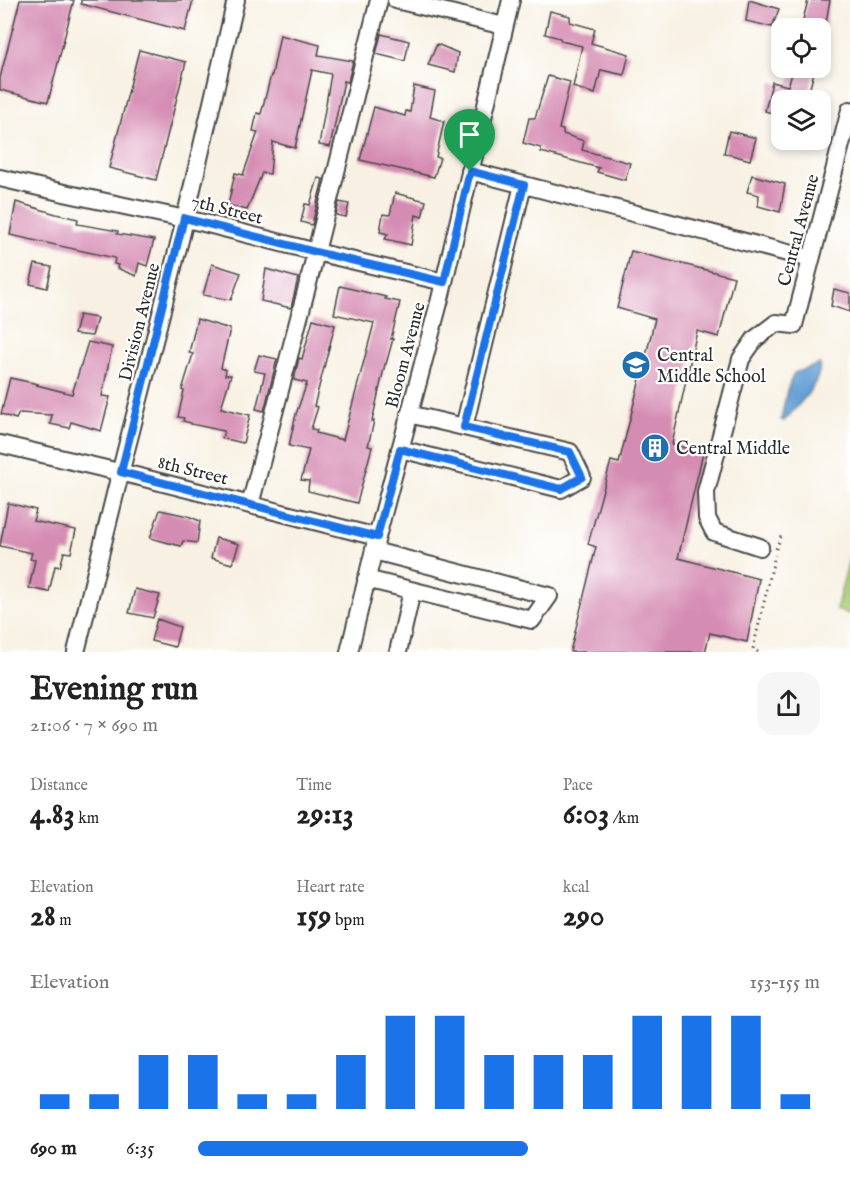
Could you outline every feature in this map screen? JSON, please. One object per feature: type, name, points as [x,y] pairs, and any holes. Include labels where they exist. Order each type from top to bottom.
[{"type":"street","name":"Division Avenue","points":[[76,652],[236,0]]},
{"type":"street","points":[[250,505],[379,0]]},
{"type":"street","points":[[396,0],[504,26]]},
{"type":"street","name":"Bloom Avenue","points":[[349,652],[444,282],[511,0]]},
{"type":"street","name":"Central Avenue","points":[[760,548],[714,532],[707,518],[706,492],[741,359],[755,339],[776,323],[794,325],[850,110]]},
{"type":"street","points":[[470,171],[811,259]]},
{"type":"street","name":"7th Street","points":[[0,178],[184,218],[444,282]]},
{"type":"street","points":[[464,427],[524,185]]},
{"type":"street","points":[[400,449],[561,489],[582,477],[570,452],[409,414]]},
{"type":"street","name":"8th Street","points":[[0,444],[250,505],[549,596],[532,620],[411,591]]},
{"type":"street","points":[[366,579],[411,591],[398,652]]},
{"type":"path","points":[[758,652],[753,649],[776,549],[782,534]]},
{"type":"green space","points":[[850,556],[850,614],[836,610]]},
{"type":"water","points":[[820,364],[812,388],[784,421],[781,420],[787,390],[794,373]]},
{"type":"building","points":[[20,0],[74,0],[48,102],[0,90],[0,78]]},
{"type":"building","points":[[81,0],[193,0],[185,31],[81,4]]},
{"type":"building","points":[[749,0],[779,9],[776,18],[771,18],[771,27],[746,21]]},
{"type":"building","points":[[808,0],[830,0],[827,18],[804,18]]},
{"type":"building","points":[[550,11],[570,16],[570,22],[595,29],[591,43],[629,54],[624,75],[601,70],[595,94],[573,87],[582,46],[545,34]]},
{"type":"building","points":[[381,34],[409,41],[405,61],[376,54]]},
{"type":"building","points":[[280,35],[320,45],[318,55],[353,61],[348,82],[344,81],[330,147],[319,145],[331,74],[312,70],[295,148],[273,142],[270,174],[262,173],[247,210],[228,205],[235,173],[243,175],[258,132],[253,131],[257,113],[261,114]]},
{"type":"building","points":[[437,44],[458,53],[455,72],[428,65]]},
{"type":"building","points":[[139,50],[186,62],[156,180],[109,168]]},
{"type":"building","points":[[548,76],[570,82],[559,129],[563,130],[563,134],[584,141],[582,150],[630,163],[625,180],[597,172],[599,168],[541,152],[541,148],[523,143],[529,118],[535,118]]},
{"type":"building","points":[[791,78],[812,78],[810,90],[771,90],[771,113],[765,111],[772,82],[788,86]]},
{"type":"building","points":[[414,86],[435,91],[430,117],[444,121],[436,157],[440,158],[434,177],[360,160],[374,107],[405,116],[406,111],[410,112]]},
{"type":"building","points":[[729,131],[756,138],[750,160],[724,153]]},
{"type":"building","points":[[752,175],[785,184],[780,212],[758,206],[759,195],[747,192]]},
{"type":"building","points":[[318,178],[323,179],[312,225],[301,222],[305,204],[310,205]]},
{"type":"building","points":[[395,193],[426,201],[422,217],[416,215],[411,245],[385,239],[388,234],[380,232],[383,214],[390,215]]},
{"type":"building","points":[[16,202],[78,219],[77,224],[154,240],[147,266],[139,263],[136,276],[117,268],[118,265],[114,264],[115,258],[10,235]]},
{"type":"building","points":[[339,202],[349,204],[346,217],[336,215]]},
{"type":"building","name":"Central Middle","points":[[631,251],[734,277],[719,337],[697,331],[672,444],[703,453],[678,558],[759,579],[747,642],[710,633],[705,652],[570,652],[596,547],[588,544],[611,461],[619,463],[655,319],[617,308]]},
{"type":"building","points":[[35,264],[52,267],[47,288],[30,284]]},
{"type":"building","points":[[212,264],[241,273],[231,300],[203,295]]},
{"type":"building","points":[[266,269],[298,278],[291,308],[261,301]]},
{"type":"building","points":[[340,286],[400,302],[372,421],[374,421],[368,446],[372,447],[357,503],[308,491],[309,481],[301,480],[309,450],[289,446],[296,414],[307,383],[294,380],[313,319],[335,325],[314,406],[318,407],[311,429],[317,430],[316,433],[343,440],[374,323],[334,314]]},
{"type":"building","points":[[834,289],[850,293],[850,312],[831,306]]},
{"type":"building","points":[[79,315],[97,318],[92,336],[74,334]]},
{"type":"building","points":[[197,319],[230,329],[221,368],[226,370],[225,375],[231,375],[221,408],[250,415],[243,443],[222,438],[224,431],[191,424],[183,421],[184,418],[178,417],[184,391],[182,390],[193,354],[189,353]]},
{"type":"building","points":[[88,342],[112,347],[102,396],[110,397],[101,431],[71,422],[69,428],[50,424],[52,415],[19,413],[16,419],[1,414],[10,378],[72,394]]},
{"type":"building","points":[[259,355],[277,359],[264,411],[256,409],[265,373],[254,371]]},
{"type":"building","points":[[8,503],[36,510],[33,521],[76,530],[71,553],[64,552],[60,567],[55,566],[49,592],[29,588],[35,560],[30,559],[32,553],[0,546]]},
{"type":"building","points":[[160,510],[200,521],[197,543],[183,541],[181,546],[150,538]]},
{"type":"building","points":[[216,538],[239,544],[232,564],[211,558]]},
{"type":"building","points":[[135,589],[160,595],[153,618],[129,613]]},
{"type":"building","points":[[157,619],[180,627],[175,647],[151,641]]},
{"type":"place","name":"Central Middle School","points":[[636,365]]},
{"type":"place","name":"Central Middle","points":[[655,448]]},
{"type":"route","points":[[470,171],[524,185],[464,427],[570,452],[582,477],[561,489],[400,449],[377,537],[121,472],[184,218],[444,282],[470,171]]}]
